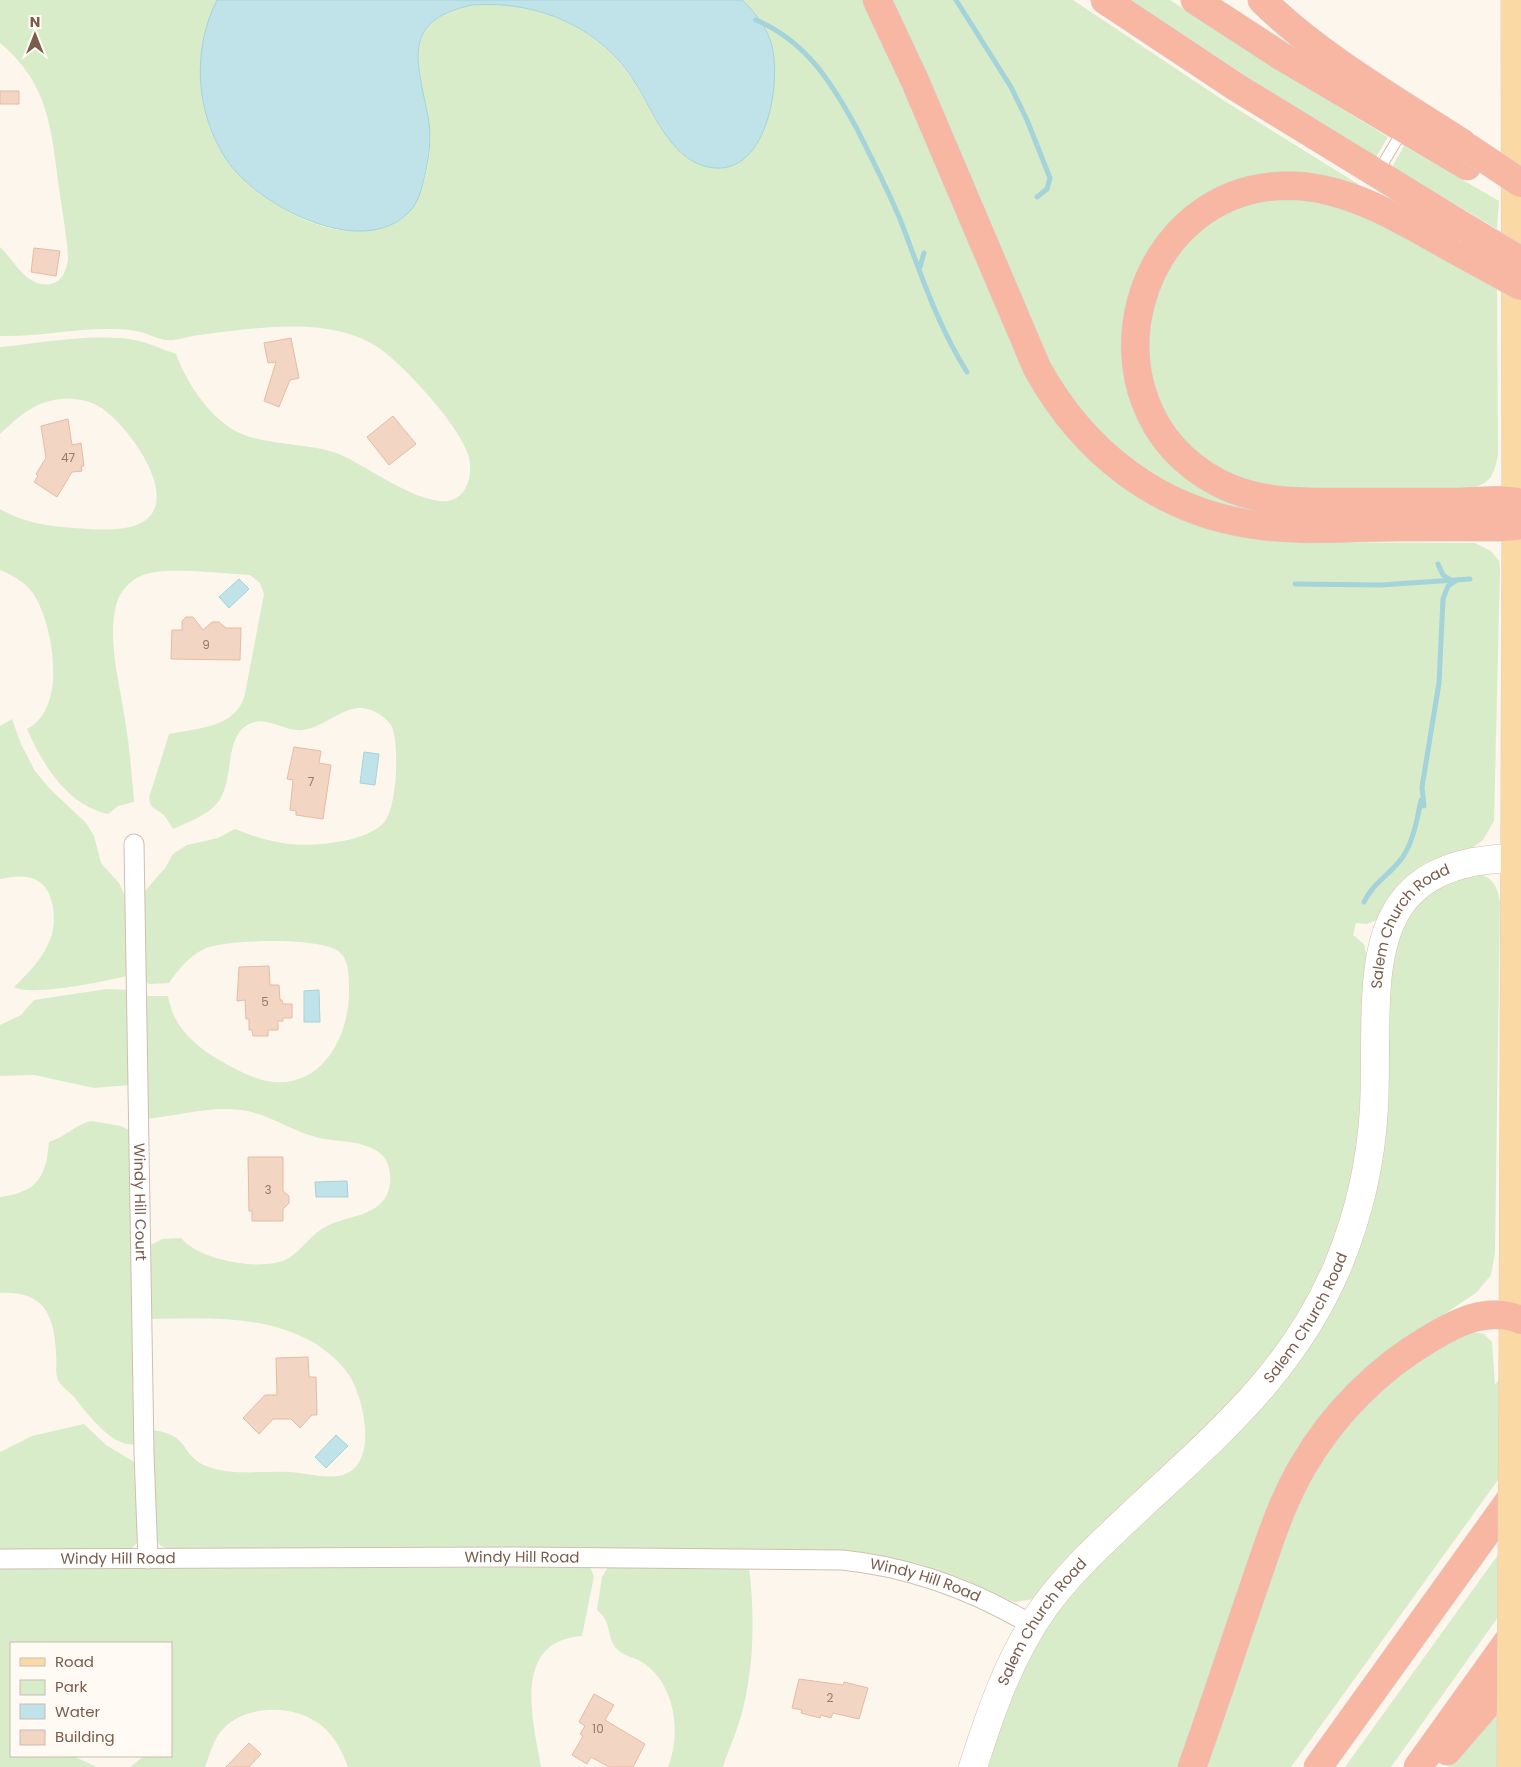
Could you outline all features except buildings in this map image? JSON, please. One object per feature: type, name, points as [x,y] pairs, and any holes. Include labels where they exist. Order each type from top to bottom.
[{"type":"highway","points":[[877,0],[915,81],[1037,368],[1054,398],[1073,424],[1115,465],[1143,485],[1184,505],[1223,518],[1254,525],[1296,528],[1519,514]]},
{"type":"highway","points":[[1105,0],[1236,87],[1521,261]]},
{"type":"highway","points":[[1195,0],[1281,56],[1403,130],[1468,157],[1521,182]]},
{"type":"highway","points":[[1262,0],[1296,30],[1521,196]]},
{"type":"highway","points":[[1519,514],[1308,502],[1243,494],[1204,474],[1175,450],[1154,418],[1142,391],[1137,371],[1135,350],[1136,317],[1143,291],[1155,265],[1172,242],[1195,218],[1217,204],[1246,192],[1268,187],[1295,186],[1334,192],[1391,216],[1521,286]]},
{"type":"highway","points":[[1192,1767],[1269,1543],[1296,1480],[1315,1448],[1359,1394],[1392,1364],[1420,1344],[1468,1319],[1495,1314],[1517,1318]]},
{"type":"highway","points":[[1318,1767],[1521,1485]]},
{"type":"highway","points":[[1418,1767],[1521,1623]]},
{"type":"highway","points":[[1432,1767],[1469,1728],[1521,1665]]},
{"type":"main road","points":[[1512,1767],[1513,1360],[1517,1318],[1519,514],[1515,0]]},
{"type":"street","name":"Windy Hill Court","points":[[134,844],[144,1444],[148,1559]]},
{"type":"street","name":"Salem Church Road","points":[[973,1767],[1004,1679],[1032,1625],[1054,1594],[1088,1556],[1245,1408],[1277,1370],[1304,1332],[1337,1267],[1350,1232],[1364,1184],[1374,1108],[1377,980],[1380,952],[1387,928],[1407,898],[1433,877],[1473,861],[1518,858]]},
{"type":"street","name":"Windy Hill Road","points":[[0,1559],[518,1557],[842,1560],[895,1568],[941,1581],[986,1599],[1032,1625]]},
{"type":"lane","points":[[1377,174],[1403,130]]},
{"type":"green space","points":[[0,0],[217,0],[204,40],[200,81],[208,121],[215,140],[226,159],[235,171],[259,193],[289,212],[320,225],[340,230],[351,230],[374,227],[397,220],[405,214],[419,193],[427,168],[430,129],[421,79],[419,47],[424,33],[433,22],[449,12],[472,5],[521,7],[544,13],[586,33],[621,64],[672,143],[693,161],[704,166],[716,168],[735,164],[747,153],[757,135],[774,85],[773,54],[769,36],[760,19],[742,0],[866,0],[1041,396],[1228,532],[1280,542],[1475,543],[1491,551],[1499,561],[1494,821],[1483,840],[1377,920],[1367,924],[1356,923],[1353,935],[1364,944],[1367,957],[1362,1107],[1354,1172],[1339,1229],[1310,1296],[1262,1370],[1034,1599],[1014,1602],[963,1579],[920,1564],[853,1551],[518,1547],[170,1549],[161,1546],[157,1541],[151,1430],[173,1436],[198,1461],[215,1469],[236,1472],[289,1472],[320,1476],[338,1476],[351,1471],[360,1461],[364,1448],[365,1433],[364,1416],[360,1400],[349,1375],[334,1358],[316,1344],[297,1334],[256,1323],[192,1318],[150,1319],[149,1246],[162,1239],[181,1238],[202,1253],[232,1262],[264,1264],[278,1262],[289,1258],[327,1226],[363,1214],[379,1205],[389,1189],[390,1170],[384,1157],[375,1149],[351,1142],[319,1138],[299,1132],[251,1112],[217,1109],[146,1119],[144,1000],[148,996],[168,996],[180,1026],[202,1049],[221,1061],[260,1079],[273,1082],[291,1081],[306,1076],[319,1067],[330,1055],[344,1025],[348,1009],[349,982],[347,964],[338,951],[328,946],[312,943],[272,941],[231,943],[204,949],[189,959],[169,983],[149,984],[143,978],[143,897],[145,891],[165,868],[173,854],[187,845],[218,838],[235,829],[282,843],[312,845],[340,842],[367,834],[377,828],[385,821],[389,813],[395,789],[396,745],[391,725],[378,714],[362,708],[347,711],[303,730],[290,729],[261,721],[255,722],[245,727],[238,735],[231,756],[227,781],[218,802],[203,815],[173,829],[164,815],[151,806],[149,798],[169,734],[203,728],[225,720],[234,714],[241,705],[245,694],[264,594],[260,583],[250,575],[195,571],[153,572],[138,577],[126,587],[116,605],[114,620],[114,650],[131,764],[134,802],[118,806],[108,814],[80,802],[58,782],[33,743],[27,729],[40,719],[48,705],[52,687],[52,649],[48,630],[33,593],[21,581],[0,570],[0,509],[21,519],[42,524],[102,530],[119,529],[134,526],[147,519],[155,507],[156,492],[152,475],[133,441],[109,414],[92,403],[71,399],[43,403],[25,412],[0,434],[0,347],[85,338],[119,338],[150,344],[176,354],[198,396],[214,414],[232,429],[255,438],[313,447],[339,454],[421,497],[447,501],[457,498],[462,494],[468,481],[470,462],[468,454],[454,429],[433,401],[409,375],[388,355],[369,342],[347,333],[323,328],[272,327],[171,340],[161,339],[138,331],[117,329],[0,336],[0,247],[28,278],[42,284],[55,283],[61,278],[68,259],[66,232],[50,126],[38,91],[29,75],[0,43]]},
{"type":"green space","points":[[888,0],[1073,0],[1226,102],[1358,184],[1356,189],[1295,177],[1153,250],[1142,416],[1293,518],[1245,514],[1174,490],[1116,454],[1054,379]]},
{"type":"green space","points":[[1130,0],[1170,0],[1274,68],[1388,137],[1376,157],[1244,75]]},
{"type":"green space","points":[[1404,146],[1499,201],[1497,229],[1392,167]]},
{"type":"green space","points":[[1269,198],[1324,201],[1370,218],[1497,286],[1498,454],[1495,469],[1489,479],[1480,485],[1465,490],[1308,491],[1240,481],[1188,447],[1167,420],[1151,382],[1146,330],[1159,282],[1188,240],[1229,211]]},
{"type":"green space","points":[[12,719],[21,744],[35,771],[50,789],[86,823],[94,836],[101,863],[119,883],[126,898],[127,976],[52,989],[23,990],[14,987],[36,964],[44,952],[52,933],[54,918],[50,897],[41,883],[34,879],[19,876],[0,879],[0,726]]},
{"type":"green space","points":[[1480,874],[1489,878],[1494,884],[1500,901],[1495,1253],[1491,1275],[1477,1292],[1393,1349],[1341,1397],[1180,1767],[986,1767],[1015,1683],[1033,1646],[1064,1602],[1323,1322],[1388,998],[1396,940],[1412,910],[1434,890],[1468,875]]},
{"type":"green space","points":[[107,989],[128,990],[130,1085],[94,1088],[34,1075],[0,1076],[0,1025],[21,1015],[34,1000]]},
{"type":"green space","points":[[91,1121],[121,1126],[131,1131],[136,1444],[127,1444],[110,1436],[59,1382],[55,1339],[49,1316],[43,1307],[27,1296],[15,1293],[0,1293],[0,1197],[13,1195],[31,1187],[42,1174],[48,1154],[49,1142]]},
{"type":"green space","points":[[1472,1332],[1484,1334],[1492,1342],[1495,1385],[1521,1349],[1521,1448],[1291,1767],[1199,1767],[1295,1497],[1350,1415],[1425,1352]]},
{"type":"green space","points":[[84,1424],[106,1445],[136,1463],[138,1542],[131,1549],[0,1550],[0,1452],[32,1436]]},
{"type":"green space","points":[[1521,1523],[1521,1585],[1391,1767],[1345,1767]]},
{"type":"green space","points":[[590,1567],[594,1576],[582,1636],[560,1641],[545,1652],[536,1668],[532,1686],[532,1707],[541,1767],[348,1767],[338,1745],[322,1726],[299,1714],[271,1710],[245,1715],[223,1729],[214,1742],[205,1767],[130,1767],[143,1757],[172,1757],[172,1642],[10,1642],[10,1757],[75,1757],[97,1767],[0,1767],[0,1569]]},
{"type":"green space","points":[[608,1567],[749,1568],[753,1621],[747,1692],[741,1716],[723,1767],[668,1767],[672,1754],[675,1726],[673,1712],[664,1685],[645,1664],[622,1653],[615,1647],[607,1624],[597,1610],[602,1577]]},
{"type":"green space","points":[[1521,1676],[1515,1767],[1448,1767]]},
{"type":"water","points":[[217,0],[742,0],[759,19],[771,42],[774,60],[774,81],[771,104],[765,126],[756,145],[742,160],[725,168],[704,166],[692,161],[672,143],[622,64],[587,33],[544,13],[521,7],[472,5],[449,12],[433,22],[423,33],[419,46],[418,62],[430,140],[426,171],[415,204],[410,211],[390,225],[366,231],[339,229],[312,221],[285,209],[261,194],[241,177],[226,159],[208,121],[200,80],[204,39],[209,19]]},
{"type":"water","points":[[239,579],[249,589],[229,608],[219,597]]},
{"type":"water","points":[[364,752],[379,754],[375,785],[360,783]]},
{"type":"water","points":[[319,990],[320,1022],[304,1022],[304,991]]},
{"type":"water","points":[[347,1181],[348,1197],[316,1197],[315,1182]]},
{"type":"water","points":[[336,1435],[348,1446],[326,1468],[315,1457]]},
{"type":"waterway","points":[[956,0],[1011,87],[1027,120],[1050,178],[1047,189],[1037,197]]},
{"type":"waterway","points":[[756,20],[789,39],[816,65],[838,96],[857,129],[890,196],[938,317],[967,372]]},
{"type":"waterway","points":[[920,267],[924,253]]},
{"type":"waterway","points":[[1438,564],[1443,575],[1451,580]]},
{"type":"waterway","points":[[1295,584],[1380,585],[1470,579]]},
{"type":"waterway","points":[[1424,806],[1422,787],[1439,683],[1443,599],[1448,586],[1457,580]]},
{"type":"waterway","points":[[1364,902],[1371,891],[1398,863],[1407,850],[1418,817],[1421,800]]}]
